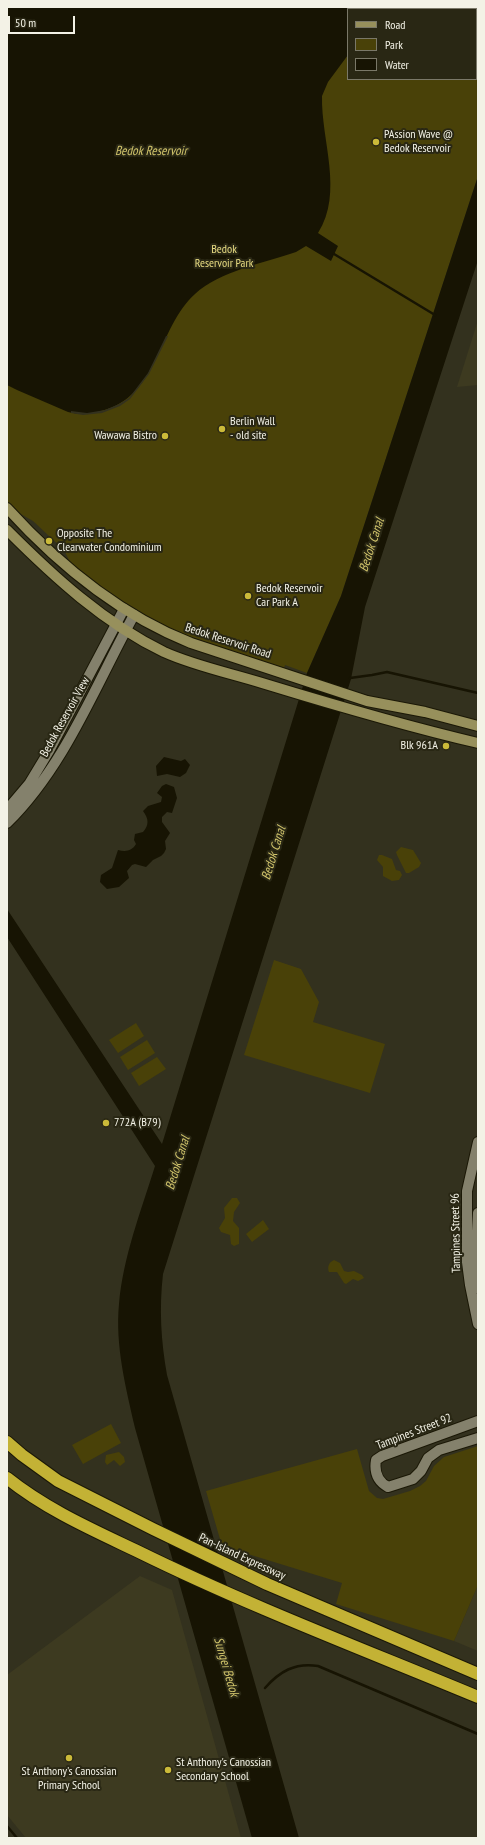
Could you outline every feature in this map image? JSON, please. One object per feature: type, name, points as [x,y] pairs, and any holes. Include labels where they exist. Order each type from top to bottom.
[{"type":"highway","name":"Pan-Island Expressway","points":[[7,1442],[58,1481],[153,1529],[267,1584],[478,1674]]},
{"type":"highway","points":[[7,1478],[39,1502],[60,1514],[157,1561],[256,1606],[478,1697]]},
{"type":"main road","name":"Bedok Reservoir Road","points":[[7,508],[40,541],[95,589],[124,609],[166,634],[191,644],[367,701],[425,712],[478,726]]},
{"type":"main road","points":[[7,530],[53,575],[86,602],[126,630],[165,652],[196,664],[364,714],[478,743]]},
{"type":"street","name":"Bedok Reservoir View","points":[[7,810],[29,784],[49,751],[124,609]]},
{"type":"street","name":"Bedok Reservoir View","points":[[7,823],[33,795],[50,769],[78,722],[134,615]]},
{"type":"street","name":"Tampines Street 96","points":[[476,1297],[467,1262],[467,1191],[478,1142]]},
{"type":"street","name":"Tampines Street 96","points":[[478,1213],[476,1249],[476,1297],[478,1324]]},
{"type":"street","name":"Tampines Street 92","points":[[478,1421],[382,1456],[376,1460],[375,1468],[377,1476],[381,1483],[388,1487],[414,1479],[421,1471],[428,1458],[439,1450],[478,1438]]},
{"type":"shaded area","points":[[478,320],[478,385],[457,387]]},
{"type":"shaded area","name":"St Anthony's Canossian Primary School","points":[[140,1576],[172,1590],[241,1838],[26,1838],[7,1815],[7,1675]]},
{"type":"shaded area","points":[[478,1585],[478,1651],[454,1641]]},
{"type":"green space","name":"Bedok Reservoir Park","points":[[7,7],[478,7],[478,176],[341,596],[307,673],[285,665],[283,671],[191,641],[137,613],[72,566],[64,550],[33,521],[12,509],[7,503]]},
{"type":"green space","points":[[401,847],[413,850],[421,863],[419,867],[409,873],[406,873],[396,852]]},
{"type":"green space","points":[[379,855],[392,859],[396,870],[400,871],[402,875],[399,880],[392,881],[383,876],[383,867],[377,860]]},
{"type":"green space","points":[[274,960],[301,969],[319,1002],[313,1022],[385,1044],[370,1093],[244,1055]]},
{"type":"green space","points":[[136,1023],[144,1036],[118,1053],[109,1040]]},
{"type":"green space","points":[[147,1040],[155,1053],[128,1070],[120,1057]]},
{"type":"green space","points":[[157,1057],[166,1069],[139,1086],[131,1073]]},
{"type":"green space","points":[[232,1198],[237,1198],[240,1203],[234,1212],[233,1221],[239,1228],[239,1244],[234,1246],[231,1244],[230,1235],[221,1232],[219,1228],[225,1218],[224,1208]]},
{"type":"green space","points":[[263,1220],[269,1229],[252,1242],[246,1234]]},
{"type":"green space","points":[[334,1260],[340,1263],[344,1271],[354,1271],[362,1275],[364,1278],[358,1281],[353,1279],[346,1284],[344,1283],[337,1272],[329,1272],[329,1265]]},
{"type":"green space","points":[[111,1424],[121,1443],[83,1464],[72,1445]]},
{"type":"green space","points":[[478,1446],[478,1585],[454,1641],[336,1604],[342,1583],[222,1546],[206,1491],[357,1449],[369,1491],[377,1498],[383,1499],[410,1491],[420,1486],[426,1481],[434,1466],[444,1457]]},
{"type":"green space","points":[[119,1452],[124,1457],[125,1462],[120,1466],[114,1460],[107,1465],[105,1462],[106,1455]]},
{"type":"water","name":"Bedok Reservoir","points":[[7,7],[380,7],[347,8],[347,56],[328,82],[322,96],[330,184],[326,217],[318,233],[338,246],[331,261],[306,246],[296,252],[243,268],[205,286],[182,308],[172,325],[156,360],[135,392],[120,403],[101,411],[80,414],[68,412],[7,385]]},
{"type":"water","points":[[478,176],[478,260],[365,607],[351,679],[163,1274],[161,1325],[167,1375],[299,1838],[252,1838],[135,1428],[122,1367],[118,1320],[121,1286],[133,1234],[155,1166],[7,937],[7,909],[162,1144],[307,673],[341,596]]},
{"type":"water","points":[[164,757],[181,761],[185,759],[190,765],[186,773],[180,777],[167,774],[157,776],[156,766]]},
{"type":"water","points":[[166,784],[174,787],[177,798],[172,813],[167,812],[162,817],[162,822],[170,833],[165,841],[166,849],[164,853],[153,860],[146,867],[135,864],[132,865],[127,871],[129,878],[119,887],[107,889],[100,882],[101,875],[112,868],[118,850],[128,850],[133,848],[136,844],[134,840],[135,834],[143,832],[147,824],[147,819],[143,811],[148,806],[161,802],[162,797],[157,793],[162,786]]},
{"type":"pier","points":[[166,336],[168,336],[149,374],[130,399],[120,406],[102,413],[83,415],[71,413],[71,411],[87,413],[105,410],[129,398],[148,373]]},
{"type":"waterway","points":[[334,254],[435,315]]},
{"type":"waterway","points":[[350,678],[387,672],[478,693]]},
{"type":"waterway","points":[[265,1688],[276,1677],[295,1667],[310,1665],[318,1666],[478,1734]]},
{"type":"waterway","points":[[7,1826],[17,1838]]},
{"type":"place","name":"PAssion Wave @ Bedok Reservoir","points":[[376,142]]},
{"type":"place","name":"Berlin Wall - old site","points":[[222,429]]},
{"type":"place","name":"Wawawa Bistro","points":[[165,436]]},
{"type":"place","name":"Opposite The Clearwater Condominium","points":[[49,541]]},
{"type":"place","name":"Bedok Reservoir Car Park A","points":[[248,596]]},
{"type":"place","name":"Blk 961A","points":[[446,746]]},
{"type":"place","name":"772A (B79)","points":[[106,1123]]},
{"type":"place","name":"St Anthony's Canossian Primary School","points":[[69,1758]]},
{"type":"place","name":"St Anthony's Canossian Secondary School","points":[[168,1770]]},
{"type":"water label","name":"Bedok Canal","points":[[372,545]]},
{"type":"water label","name":"Bedok Canal","points":[[274,853]]},
{"type":"water label","name":"Bedok Canal","points":[[178,1163]]},
{"type":"water label","name":"Sungei Bedok","points":[[226,1667]]}]
